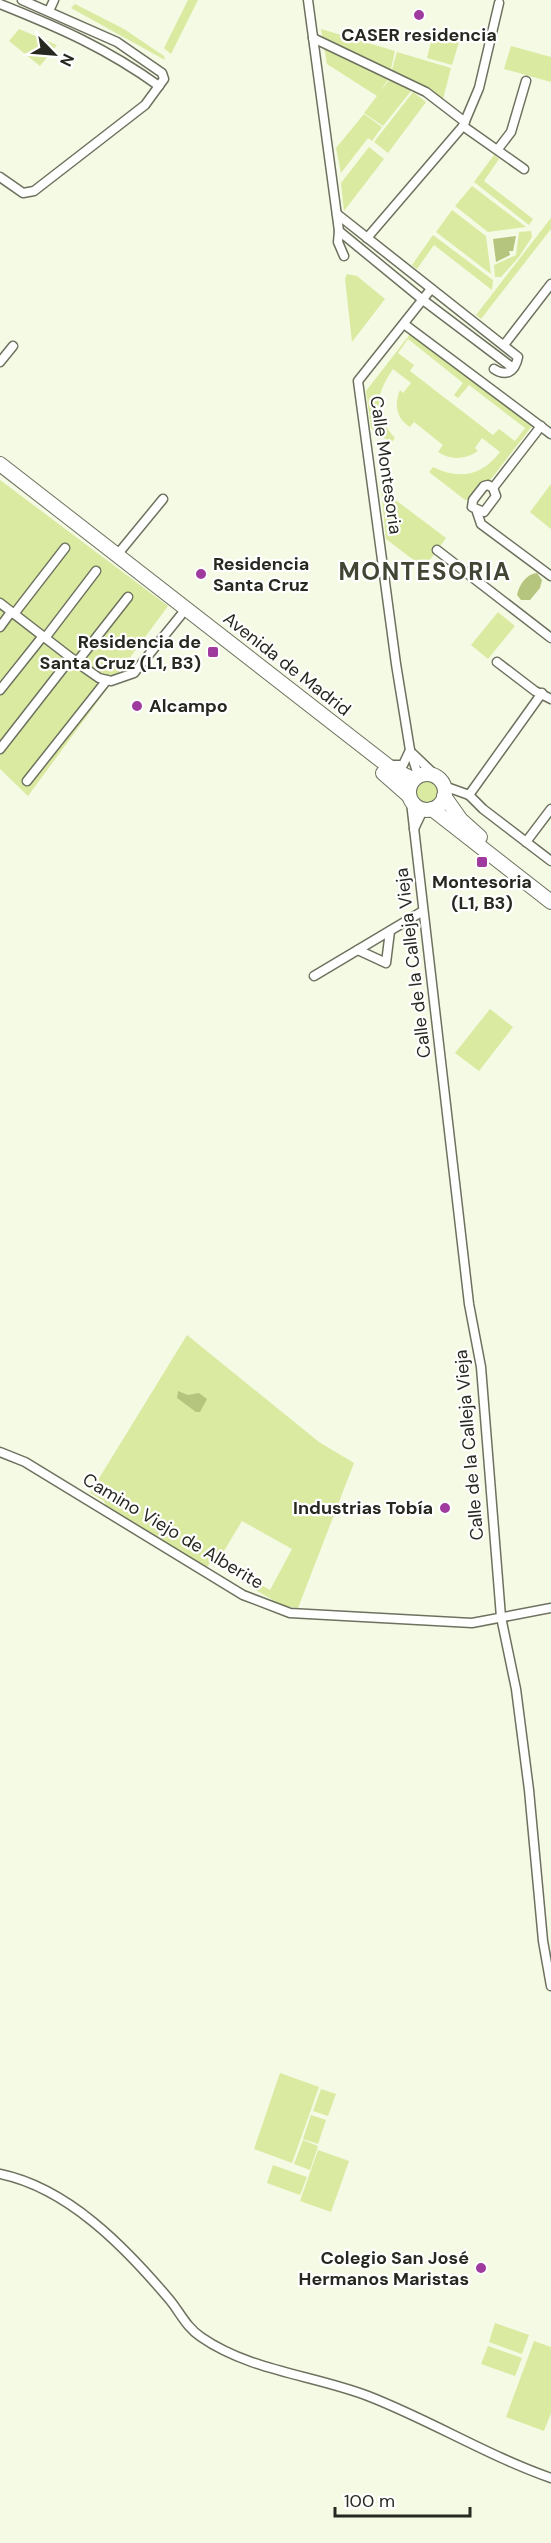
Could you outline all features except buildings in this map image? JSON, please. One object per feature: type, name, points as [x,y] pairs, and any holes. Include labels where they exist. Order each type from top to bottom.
[{"type":"main road","name":"Avenida de Madrid","points":[[0,464],[386,764],[415,777]]},
{"type":"main road","name":"Avenida de Madrid","points":[[0,475],[398,783],[419,804],[551,902]]},
{"type":"main road","points":[[444,791],[419,804],[415,777],[434,774],[468,827],[551,890]]},
{"type":"street","points":[[0,177],[23,192],[34,191],[145,105],[164,79],[162,73],[138,55],[91,29],[22,0]]},
{"type":"street","points":[[49,11],[54,0]]},
{"type":"street","points":[[308,0],[337,214],[338,242],[344,256]]},
{"type":"street","points":[[367,238],[464,124],[479,88],[499,3]]},
{"type":"street","points":[[0,4],[104,49],[159,87]]},
{"type":"street","points":[[313,38],[426,92],[524,169]]},
{"type":"street","points":[[498,149],[511,132],[526,81]]},
{"type":"street","points":[[337,214],[518,357],[513,369],[502,375],[494,369]]},
{"type":"street","points":[[339,231],[423,300],[513,369]]},
{"type":"street","points":[[504,345],[551,284]]},
{"type":"street","name":"Calle Montesoria","points":[[415,777],[396,664],[358,381],[431,289]]},
{"type":"street","points":[[404,324],[551,434]]},
{"type":"street","points":[[0,362],[13,346]]},
{"type":"street","points":[[493,488],[541,426]]},
{"type":"street","points":[[493,488],[484,486],[473,500],[472,507],[477,512],[481,524],[551,576]]},
{"type":"street","points":[[477,512],[484,512],[496,496],[493,488]]},
{"type":"street","points":[[117,555],[163,499]]},
{"type":"street","points":[[0,627],[65,549]]},
{"type":"street","points":[[437,550],[551,639]]},
{"type":"street","points":[[0,690],[96,571]]},
{"type":"street","points":[[0,749],[128,597]]},
{"type":"street","points":[[0,603],[74,660],[106,680],[123,679],[135,673],[180,615]]},
{"type":"street","points":[[497,662],[535,691],[551,699]]},
{"type":"street","points":[[27,781],[106,680]]},
{"type":"street","points":[[469,795],[542,693]]},
{"type":"street","points":[[386,764],[403,765],[410,750],[434,774]]},
{"type":"street","points":[[444,791],[469,795],[483,809],[551,861]]},
{"type":"street","points":[[414,829],[419,804]]},
{"type":"street","points":[[414,829],[419,804]]},
{"type":"street","points":[[525,842],[551,809]]},
{"type":"street","name":"Calle de la Calleja Vieja","points":[[414,829],[469,1304],[481,1367],[501,1617],[516,1689],[529,1790],[543,1941],[551,1986]]},
{"type":"street","points":[[314,976],[423,911]]},
{"type":"street","points":[[358,950],[386,963],[390,931]]},
{"type":"street","name":"Camino Viejo de Alberite","points":[[0,1452],[25,1462],[243,1595],[290,1613],[472,1623],[551,1608]]},
{"type":"street","points":[[0,2174],[23,2179],[44,2189],[107,2234],[170,2300],[186,2324],[201,2337],[257,2363],[368,2396],[551,2478]]},
{"type":"shaded area","points":[[188,0],[198,0],[171,54],[164,48]]},
{"type":"shaded area","points":[[75,4],[124,29],[164,56],[165,60],[71,8]]},
{"type":"shaded area","points":[[19,29],[57,45],[40,66],[9,41]]},
{"type":"shaded area","points":[[321,29],[395,51],[389,78],[381,90],[391,78],[411,91],[383,126],[364,113],[377,96],[327,64]]},
{"type":"shaded area","points":[[433,34],[459,42],[452,65],[427,58]]},
{"type":"shaded area","points":[[511,46],[551,57],[551,82],[504,69]]},
{"type":"shaded area","points":[[397,52],[451,68],[443,99],[391,73]]},
{"type":"shaded area","points":[[413,92],[426,102],[388,153],[374,142]]},
{"type":"shaded area","points":[[364,114],[382,127],[372,141],[368,138],[341,173],[336,148]]},
{"type":"shaded area","points":[[369,147],[384,159],[344,211],[341,183]]},
{"type":"shaded area","points":[[494,155],[499,159],[484,181],[533,219],[529,225],[474,182]]},
{"type":"shaded area","points":[[472,186],[526,227],[488,232],[455,206]]},
{"type":"shaded area","points":[[452,210],[486,236],[491,274],[436,232]]},
{"type":"shaded area","points":[[551,218],[551,229],[481,319],[476,315]]},
{"type":"shaded area","points":[[531,231],[532,237],[519,257],[501,277],[495,277],[494,265],[516,255],[519,232]]},
{"type":"shaded area","points":[[433,235],[493,280],[492,290],[434,245],[417,269],[412,265]]},
{"type":"shaded area","points":[[516,236],[513,251],[509,251],[510,255],[496,262],[493,239]]},
{"type":"shaded area","points":[[347,274],[357,276],[385,299],[352,342],[345,279]]},
{"type":"shaded area","points":[[411,333],[530,421],[532,426],[491,479],[465,500],[429,472],[433,467],[452,474],[478,471],[500,452],[482,438],[475,448],[478,451],[468,456],[453,458],[438,452],[443,445],[414,422],[410,427],[399,415],[397,401],[400,390],[403,393],[411,383],[393,369],[383,387],[379,404],[383,420],[395,438],[391,443],[371,428],[366,391]],"holes":[[[408,339],[463,383],[454,395],[458,398],[469,385],[525,428],[515,441],[499,429],[493,435],[410,371],[414,365],[398,353]]]},
{"type":"shaded area","points":[[0,480],[168,606],[28,796],[0,769]]},
{"type":"shaded area","points":[[551,484],[551,529],[530,512]]},
{"type":"shaded area","points":[[381,489],[446,538],[424,568],[386,539]]},
{"type":"shaded area","points":[[537,573],[542,580],[540,588],[530,600],[521,600],[517,595],[519,587],[526,578]]},
{"type":"shaded area","points":[[498,612],[515,626],[488,659],[471,645]]},
{"type":"shaded area","points":[[427,780],[432,781],[438,787],[438,797],[432,803],[427,804],[422,803],[416,797],[415,792],[416,787],[422,781]]},
{"type":"shaded area","points":[[490,1009],[513,1027],[479,1071],[455,1053]]},
{"type":"shaded area","points":[[187,1335],[319,1442],[354,1463],[298,1608],[283,1606],[247,1585],[251,1579],[270,1590],[292,1549],[242,1521],[215,1566],[210,1563],[207,1567],[107,1509],[104,1501],[90,1493]]},
{"type":"shaded area","points":[[178,1391],[188,1395],[199,1393],[207,1399],[200,1412],[196,1412],[177,1398]]},
{"type":"shaded area","points":[[280,2073],[319,2087],[292,2163],[254,2149]]},
{"type":"shaded area","points":[[321,2089],[336,2094],[328,2116],[313,2111]]},
{"type":"shaded area","points":[[311,2115],[326,2120],[318,2144],[303,2139]]},
{"type":"shaded area","points":[[303,2140],[318,2146],[310,2170],[294,2164]]},
{"type":"shaded area","points":[[318,2150],[349,2161],[331,2212],[300,2201]]},
{"type":"shaded area","points":[[273,2165],[307,2177],[300,2195],[267,2183]]},
{"type":"shaded area","points":[[495,2323],[529,2335],[522,2354],[489,2342]]},
{"type":"shaded area","points":[[534,2341],[551,2347],[551,2413],[544,2431],[506,2417]]},
{"type":"shaded area","points":[[488,2346],[522,2358],[515,2376],[481,2364]]},
{"type":"place","name":"CASER residencia","points":[[419,15]]},
{"type":"place","name":"Residencia Santa Cruz","points":[[201,574]]},
{"type":"place","name":"Residencia de Santa Cruz (L1, B3)","points":[[213,652]]},
{"type":"place","name":"Alcampo","points":[[137,706]]},
{"type":"place","name":"Montesoria (L1, B3)","points":[[482,862]]},
{"type":"place","name":"Industrias Tobía","points":[[445,1508]]},
{"type":"place","name":"Colegio San José Hermanos Maristas","points":[[481,2268]]},
{"type":"district","name":"MONTESORIA","points":[[425,572]]}]
